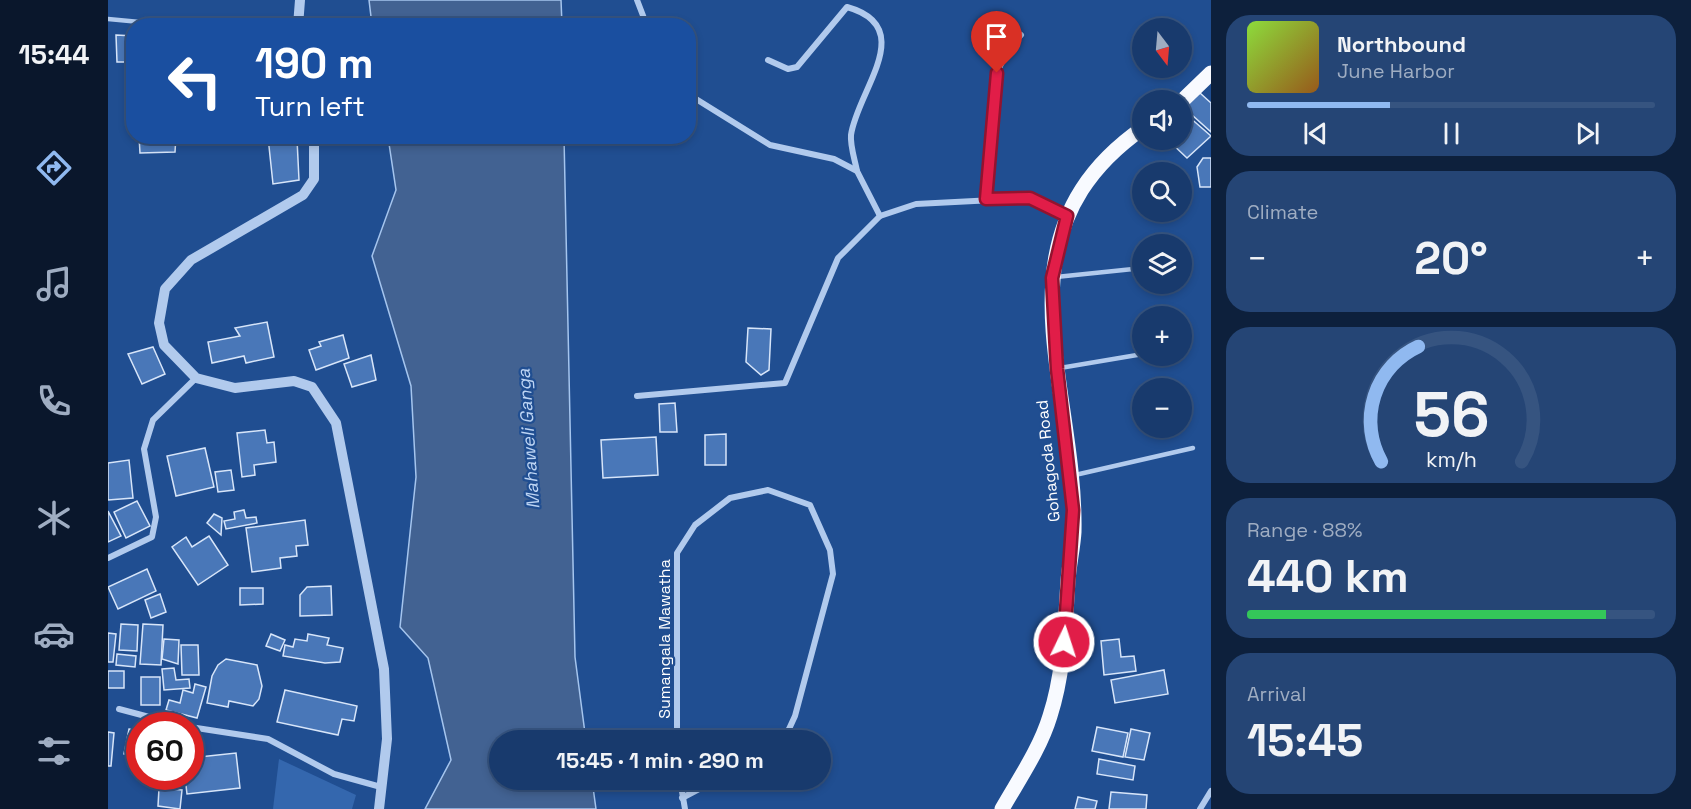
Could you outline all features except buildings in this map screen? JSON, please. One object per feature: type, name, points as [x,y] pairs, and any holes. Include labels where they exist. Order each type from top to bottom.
[{"type":"main road","points":[[1192,91],[1211,73]]},
{"type":"main road","name":"Gohagoda Road","points":[[1002,809],[1030,761],[1050,716],[1064,642],[1074,534],[1070,476],[1057,369],[1052,278],[1067,216],[1095,169],[1115,149],[1132,137]]},
{"type":"street","points":[[299,18],[300,0]]},
{"type":"street","points":[[637,0],[644,18]]},
{"type":"street","points":[[768,60],[788,69],[797,67],[847,7],[863,12],[880,27],[883,46],[851,135],[857,171],[880,216]]},
{"type":"street","points":[[986,199],[997,73],[1009,46],[1021,35]]},
{"type":"street","points":[[696,99],[770,145],[834,159],[857,171]]},
{"type":"street","points":[[314,144],[314,179],[303,195],[190,260],[165,289],[159,323],[164,345],[196,378],[235,388],[294,381],[312,387],[336,423],[384,669],[387,739],[379,809]]},
{"type":"street","points":[[637,396],[785,383],[838,258],[880,216],[916,204],[1030,198],[1067,216]]},
{"type":"street","points":[[108,558],[152,537],[156,517],[144,450],[153,420],[196,378]]},
{"type":"street","name":"Sumangala Mawatha","points":[[677,730],[677,553],[695,525],[730,498],[768,490],[810,505],[830,549],[833,574],[795,716],[788,730]]},
{"type":"street","points":[[118,709],[129,712]]},
{"type":"street","points":[[204,729],[268,739],[334,774],[381,787]]},
{"type":"street","points":[[681,790],[686,809]]},
{"type":"street","points":[[681,798],[697,790]]},
{"type":"street","points":[[1200,809],[1211,791]]},
{"type":"lane","points":[[108,19],[126,21]]},
{"type":"lane","points":[[1052,278],[1132,269]]},
{"type":"lane","points":[[1057,369],[1132,356]]},
{"type":"lane","points":[[1070,476],[1192,448]]},
{"type":"shaded area","points":[[279,759],[356,795],[352,809],[273,809]]},
{"type":"water","points":[[369,0],[561,0],[562,18],[371,18]]},
{"type":"water","name":"Mahaweli Ganga","points":[[389,144],[564,144],[575,657],[585,730],[489,730],[489,790],[593,790],[596,809],[425,809],[451,760],[428,658],[400,627],[416,477],[411,386],[372,256],[396,190]]},
{"type":"route","points":[[997,73],[986,199],[1030,198],[1067,216],[1052,278],[1053,323],[1074,534],[1064,642]]}]
